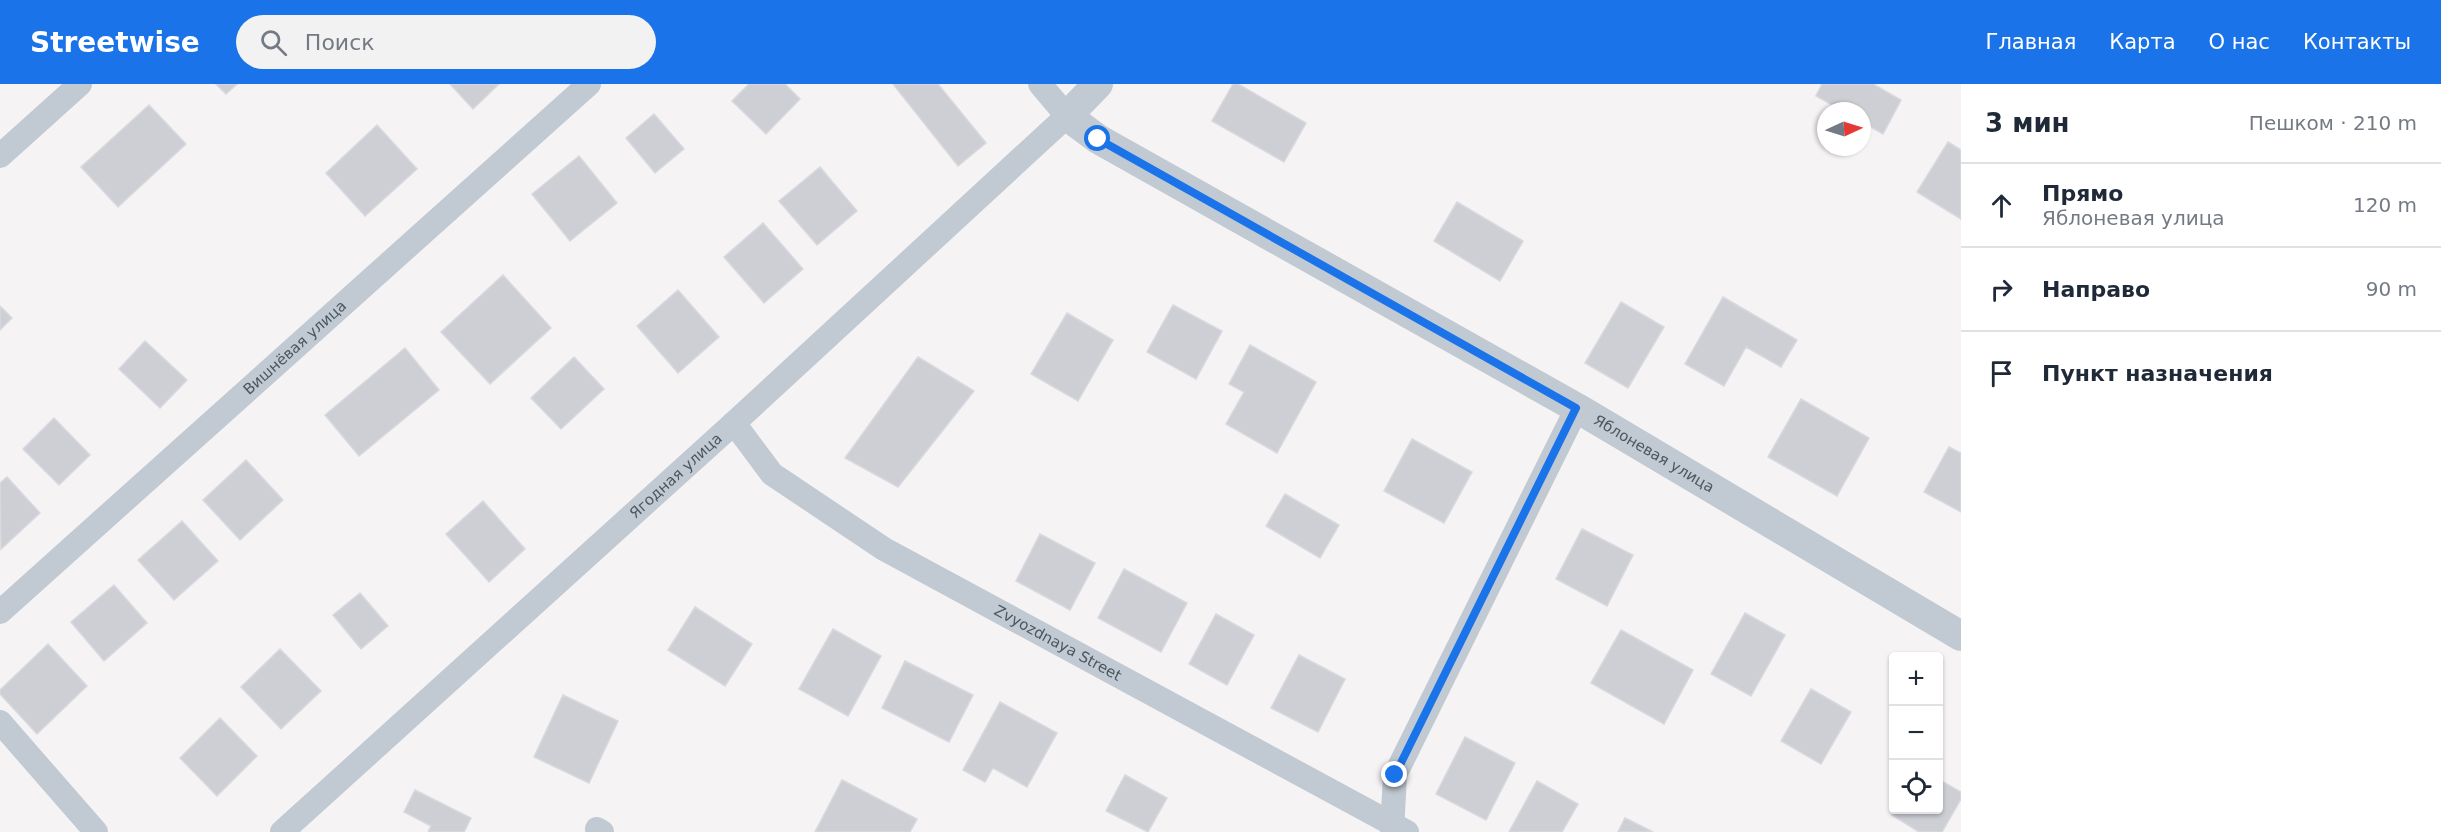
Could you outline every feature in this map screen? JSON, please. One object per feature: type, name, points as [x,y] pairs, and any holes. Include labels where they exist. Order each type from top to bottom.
[{"type":"street","points":[[0,156],[80,84]]},
{"type":"street","name":"Вишнёвая улица","points":[[0,612],[589,84]]},
{"type":"street","name":"Яблоневая улица","points":[[1040,84],[1067,116],[1098,139],[1576,408],[1961,636]]},
{"type":"street","points":[[1067,116],[1098,84]]},
{"type":"street","name":"Ягодная улица","points":[[282,832],[734,423],[1067,116]]},
{"type":"street","points":[[1397,829],[1395,775],[1576,408]]},
{"type":"street","name":"Zvyozdnaya Street","points":[[734,423],[772,474],[884,549],[1397,829]]},
{"type":"street","points":[[0,722],[96,832]]},
{"type":"building","points":[[216,84],[237,84],[226,94]]},
{"type":"building","points":[[450,84],[499,84],[473,109]]},
{"type":"building","points":[[749,84],[785,84],[800,99],[766,134],[732,101]]},
{"type":"building","points":[[893,84],[938,84],[986,143],[958,166]]},
{"type":"building","points":[[1233,84],[1238,84],[1306,123],[1284,162],[1212,121]]},
{"type":"building","points":[[1822,84],[1873,84],[1901,100],[1883,134],[1871,127],[1871,102],[1827,102],[1816,96]]},
{"type":"building","points":[[149,105],[186,144],[118,207],[81,167]]},
{"type":"building","points":[[654,114],[684,149],[655,173],[626,138]]},
{"type":"building","points":[[377,125],[417,169],[365,216],[326,173]]},
{"type":"building","points":[[1948,142],[1961,150],[1961,219],[1917,192]]},
{"type":"building","points":[[579,156],[617,203],[570,241],[532,194]]},
{"type":"building","points":[[820,167],[857,211],[817,245],[779,201]]},
{"type":"building","points":[[1457,202],[1523,241],[1500,281],[1434,241]]},
{"type":"building","points":[[763,223],[803,269],[764,303],[724,257]]},
{"type":"building","points":[[503,275],[551,328],[490,384],[441,332]]},
{"type":"building","points":[[678,290],[719,337],[678,373],[637,326]]},
{"type":"building","points":[[1723,297],[1797,340],[1781,367],[1746,347],[1724,386],[1685,364]]},
{"type":"building","points":[[1621,302],[1664,327],[1628,388],[1585,363]]},
{"type":"building","points":[[1173,305],[1222,331],[1196,379],[1147,352]]},
{"type":"building","points":[[0,306],[12,318],[0,330]]},
{"type":"building","points":[[1067,313],[1113,340],[1078,401],[1031,374]]},
{"type":"building","points":[[145,341],[187,380],[160,408],[119,369]]},
{"type":"building","points":[[1250,345],[1316,382],[1277,453],[1226,424],[1244,392],[1229,384]]},
{"type":"building","points":[[405,348],[439,390],[359,456],[325,415]]},
{"type":"building","points":[[574,357],[604,389],[561,429],[531,398]]},
{"type":"building","points":[[918,357],[974,391],[898,487],[845,458]]},
{"type":"building","points":[[1801,399],[1869,438],[1837,496],[1768,457]]},
{"type":"building","points":[[54,418],[90,455],[59,485],[23,449]]},
{"type":"building","points":[[1412,439],[1472,472],[1444,523],[1384,491]]},
{"type":"building","points":[[1949,447],[1961,453],[1961,512],[1924,492]]},
{"type":"building","points":[[246,460],[283,500],[240,540],[203,500]]},
{"type":"building","points":[[7,477],[40,513],[1,549],[0,483]]},
{"type":"building","points":[[1285,494],[1339,525],[1320,558],[1266,526]]},
{"type":"building","points":[[483,501],[525,549],[489,582],[446,534]]},
{"type":"building","points":[[182,521],[218,561],[174,600],[138,560]]},
{"type":"building","points":[[1582,529],[1633,555],[1607,606],[1556,579]]},
{"type":"building","points":[[1040,534],[1095,563],[1070,610],[1016,581]]},
{"type":"building","points":[[1124,569],[1187,603],[1161,652],[1098,618]]},
{"type":"building","points":[[114,585],[147,623],[104,661],[71,622]]},
{"type":"building","points":[[360,593],[388,626],[361,649],[333,615]]},
{"type":"building","points":[[695,607],[752,644],[725,686],[668,650]]},
{"type":"building","points":[[1745,613],[1785,635],[1751,696],[1711,674]]},
{"type":"building","points":[[1216,614],[1254,635],[1227,685],[1189,664]]},
{"type":"building","points":[[833,629],[881,656],[848,716],[799,689]]},
{"type":"building","points":[[1621,630],[1693,670],[1664,724],[1591,683]]},
{"type":"building","points":[[48,644],[87,686],[37,734],[0,694],[0,690]]},
{"type":"building","points":[[280,649],[321,691],[281,729],[241,687]]},
{"type":"building","points":[[1299,655],[1345,679],[1318,732],[1271,708]]},
{"type":"building","points":[[905,661],[973,695],[949,742],[882,708]]},
{"type":"building","points":[[1811,689],[1851,712],[1821,764],[1781,741]]},
{"type":"building","points":[[563,695],[618,721],[589,783],[534,757]]},
{"type":"building","points":[[1000,702],[1057,733],[1027,787],[993,768],[985,782],[963,770]]},
{"type":"building","points":[[220,718],[257,756],[217,796],[180,758]]},
{"type":"building","points":[[1465,737],[1515,763],[1486,820],[1436,794]]},
{"type":"building","points":[[1125,775],[1167,798],[1148,832],[1106,811]]},
{"type":"building","points":[[842,780],[917,819],[910,832],[815,832]]},
{"type":"building","points":[[1537,781],[1578,804],[1562,832],[1509,832]]},
{"type":"building","points":[[1943,782],[1961,792],[1961,799],[1942,832],[1919,832],[1892,815],[1943,814]]},
{"type":"building","points":[[415,790],[471,818],[464,832],[428,832],[431,826],[404,812]]},
{"type":"building","points":[[1625,818],[1653,832],[1618,832]]},
{"type":"route","points":[[1098,139],[1576,408],[1395,775]]}]
